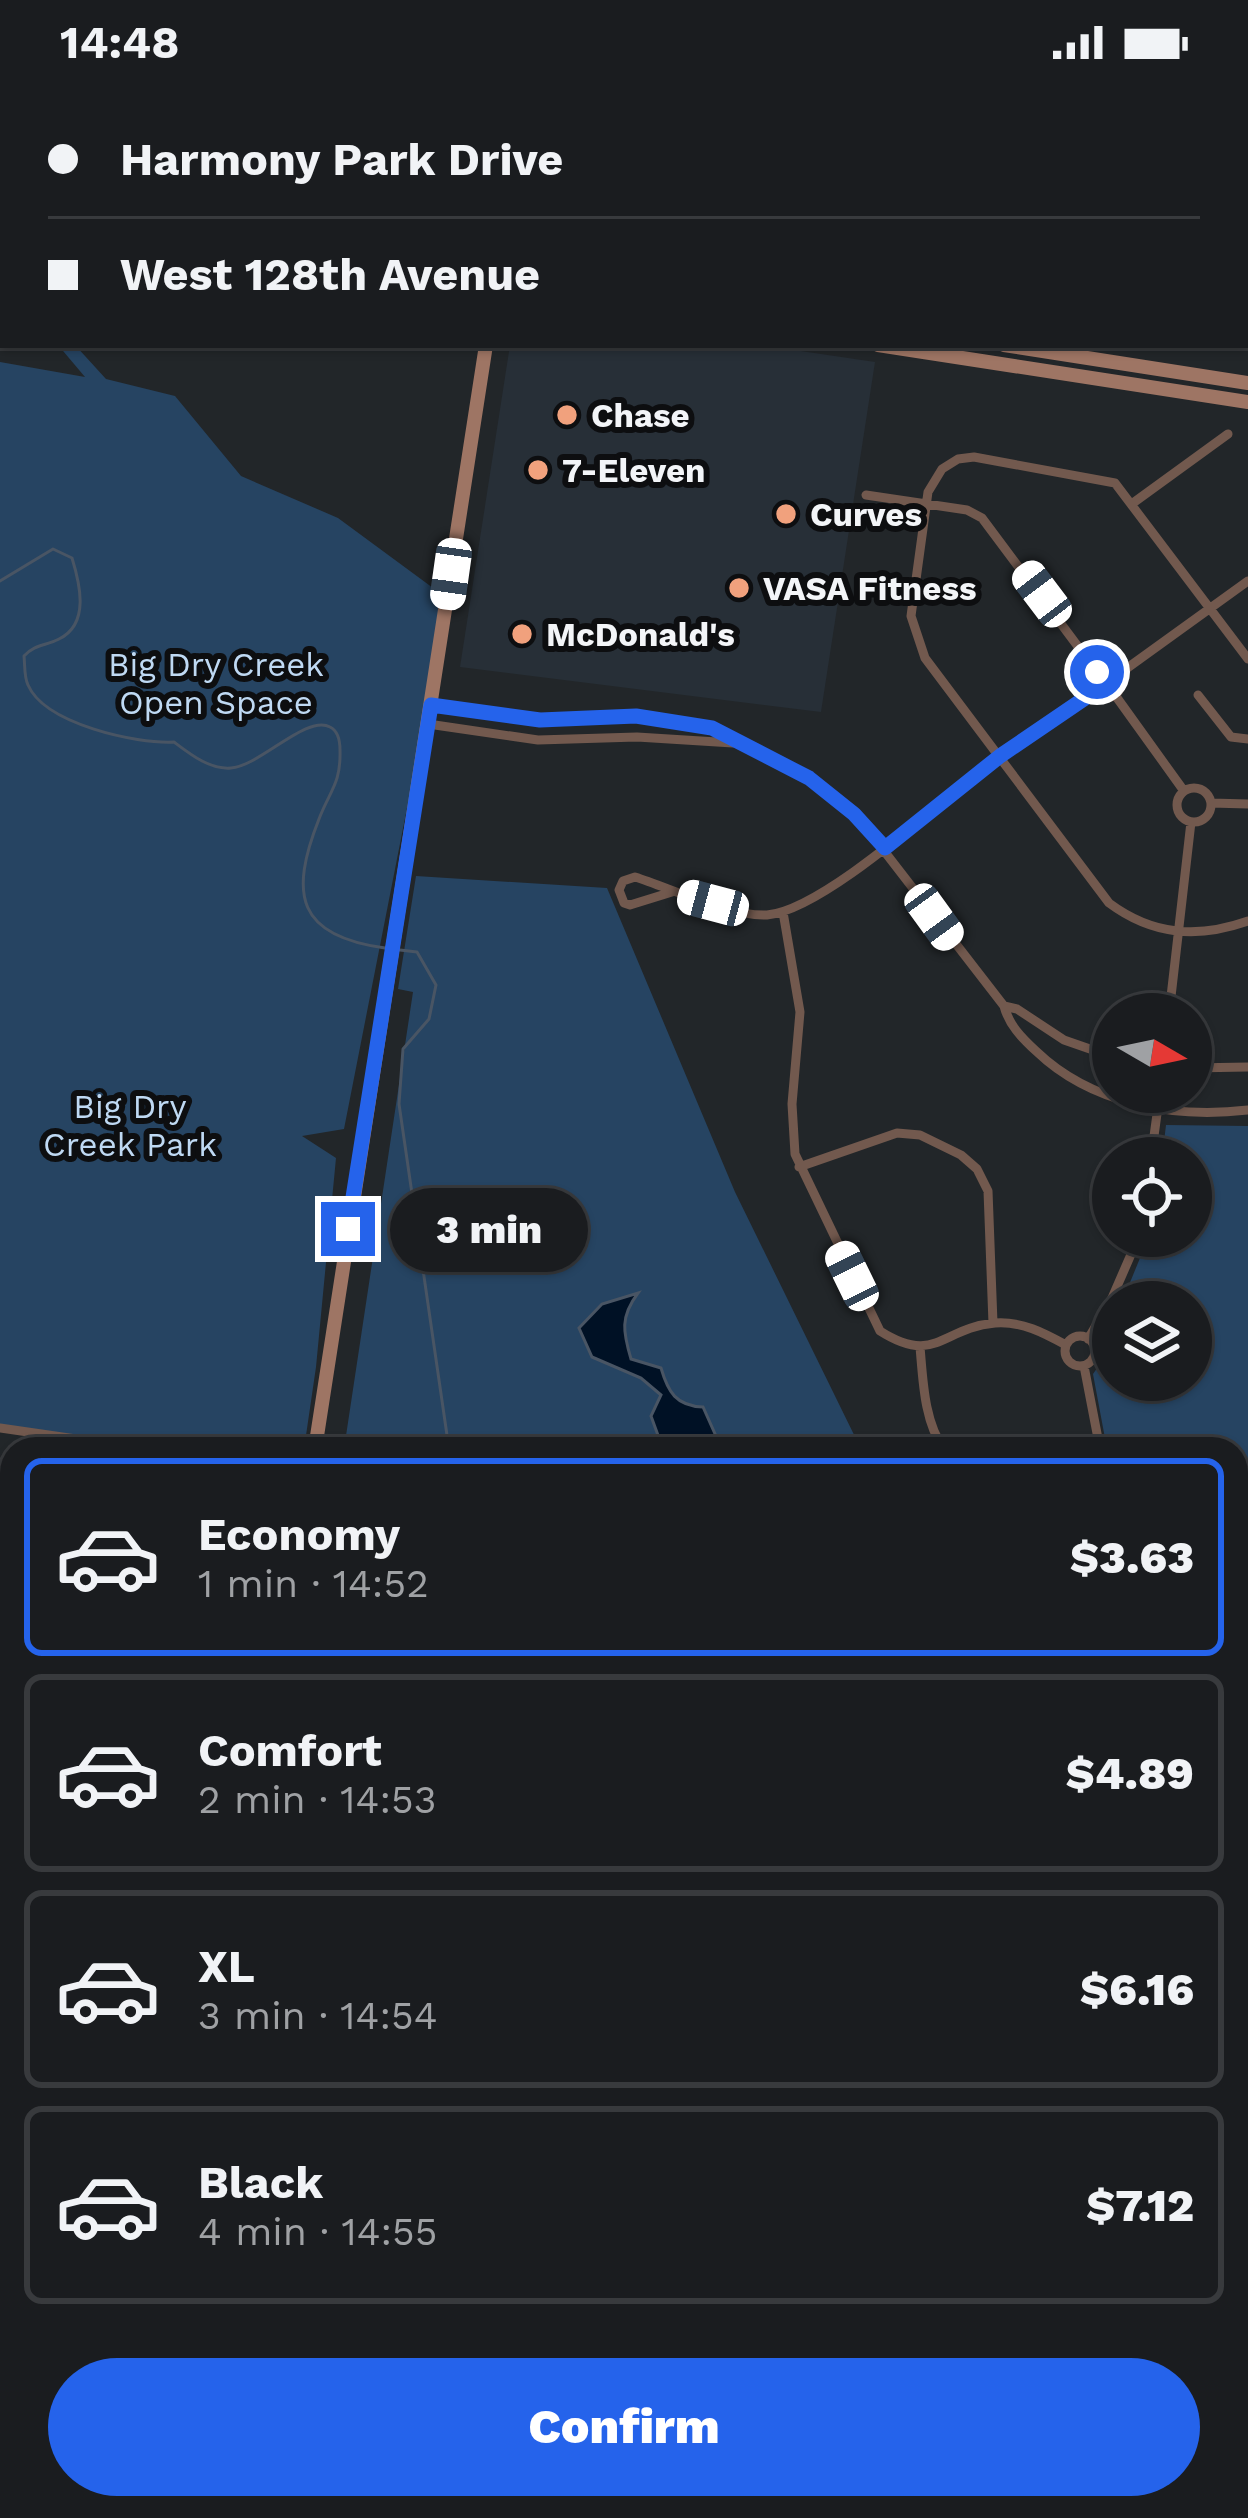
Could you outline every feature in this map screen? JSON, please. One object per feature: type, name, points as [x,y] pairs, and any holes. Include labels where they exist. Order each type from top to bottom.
[{"type":"main road","points":[[316,1437],[486,348]]},
{"type":"main road","points":[[898,348],[1248,402]]},
{"type":"main road","points":[[1047,348],[1248,383]]},
{"type":"street","points":[[1044,370],[1047,348]]},
{"type":"street","points":[[1067,374],[1070,350]]},
{"type":"street","points":[[1133,502],[1228,434]]},
{"type":"street","points":[[1248,659],[1120,487],[1103,478],[974,457],[958,459],[933,480],[911,599],[913,631],[925,658],[1109,903],[1144,925],[1180,932],[1210,931],[1248,921]]},
{"type":"street","points":[[866,494],[968,510],[989,524],[1097,672]]},
{"type":"street","points":[[1119,674],[1248,581]]},
{"type":"street","points":[[1110,669],[1119,674],[1121,684],[1115,695],[1103,698],[1094,692],[1097,672],[1110,669]]},
{"type":"street","points":[[672,892],[631,905],[624,903],[619,890],[623,881],[634,877],[755,914],[802,905],[885,848],[1000,756],[1094,692]]},
{"type":"street","points":[[1115,695],[1184,791]]},
{"type":"street","points":[[1198,695],[1231,737],[1248,740]]},
{"type":"street","points":[[431,705],[549,720],[663,718],[712,728],[809,778],[854,814],[885,848],[1004,1006],[1064,1040],[1092,1050]]},
{"type":"street","points":[[546,740],[549,720]]},
{"type":"street","points":[[428,724],[546,740],[638,737],[736,743]]},
{"type":"street","points":[[1184,791],[1201,790],[1211,803]]},
{"type":"street","points":[[1184,791],[1177,809],[1191,822]]},
{"type":"street","points":[[1211,803],[1248,804]]},
{"type":"street","points":[[1191,822],[1206,818],[1211,803]]},
{"type":"street","points":[[1172,993],[1191,822]]},
{"type":"street","points":[[783,912],[800,994],[791,1121],[799,1168],[880,1331],[903,1346],[920,1347],[993,1323],[1018,1324],[1066,1346]]},
{"type":"street","points":[[1004,1006],[1008,1020],[1024,1039],[1066,1075],[1092,1089]]},
{"type":"street","points":[[1212,1067],[1248,1066]]},
{"type":"street","points":[[1212,1109],[1248,1110]]},
{"type":"street","points":[[799,1168],[897,1133],[920,1135],[961,1154],[988,1191],[993,1323]]},
{"type":"street","points":[[1084,1366],[1094,1356],[1088,1339],[1131,1257]]},
{"type":"street","points":[[1066,1346],[1076,1337],[1088,1339]]},
{"type":"street","points":[[1066,1346],[1070,1363],[1084,1366]]},
{"type":"street","points":[[920,1347],[924,1394],[940,1437]]},
{"type":"street","points":[[1084,1366],[1098,1437]]},
{"type":"street","points":[[0,1428],[62,1437]]},
{"type":"shaded area","points":[[510,348],[781,348],[875,362],[821,712],[460,667]]},
{"type":"shaded area","points":[[638,1293],[625,1325],[631,1359],[661,1368],[674,1396],[703,1407],[719,1437],[659,1437],[651,1416],[661,1395],[641,1378],[592,1357],[579,1328],[602,1304]]},
{"type":"green space","points":[[61,348],[78,348],[106,379],[175,396],[241,476],[338,518],[448,599],[344,1129],[302,1136],[336,1158],[306,1437],[70,1437],[0,1427],[0,362],[85,377]]},
{"type":"green space","points":[[416,876],[607,888],[735,1192],[855,1437],[346,1437],[413,992],[398,989]]},
{"type":"green space","points":[[1166,1125],[1248,1126],[1248,1437],[1105,1437],[1098,1401],[1212,1401],[1212,1281],[1131,1281],[1140,1257],[1212,1257],[1212,1137],[1165,1137]]},
{"type":"waterway","points":[[0,581],[53,549],[72,558],[80,591],[75,624],[59,639],[24,656],[27,682],[38,699],[72,721],[116,735],[174,742],[223,768],[243,765],[309,728],[333,729],[340,744],[339,771],[310,846],[303,890],[308,908],[333,933],[385,948]]},
{"type":"waterway","points":[[400,950],[417,952],[436,985],[429,1019],[403,1049],[399,1104],[447,1437]]},
{"type":"place","name":"Chase","points":[[567,415]]},
{"type":"place","name":"7-Eleven","points":[[538,470]]},
{"type":"place","name":"Curves","points":[[786,514]]},
{"type":"place","name":"VASA Fitness","points":[[739,588]]},
{"type":"place","name":"McDonald's","points":[[522,634]]},
{"type":"route","points":[[348,1229],[431,705],[540,720],[636,716],[712,728],[809,778],[854,814],[885,848],[1000,756],[1094,692],[1097,672]]},
{"type":"park label","name":"Big Dry Creek Open Space","points":[[216,683]]},
{"type":"park label","name":"Big Dry Creek Park","points":[[130,1125]]}]
